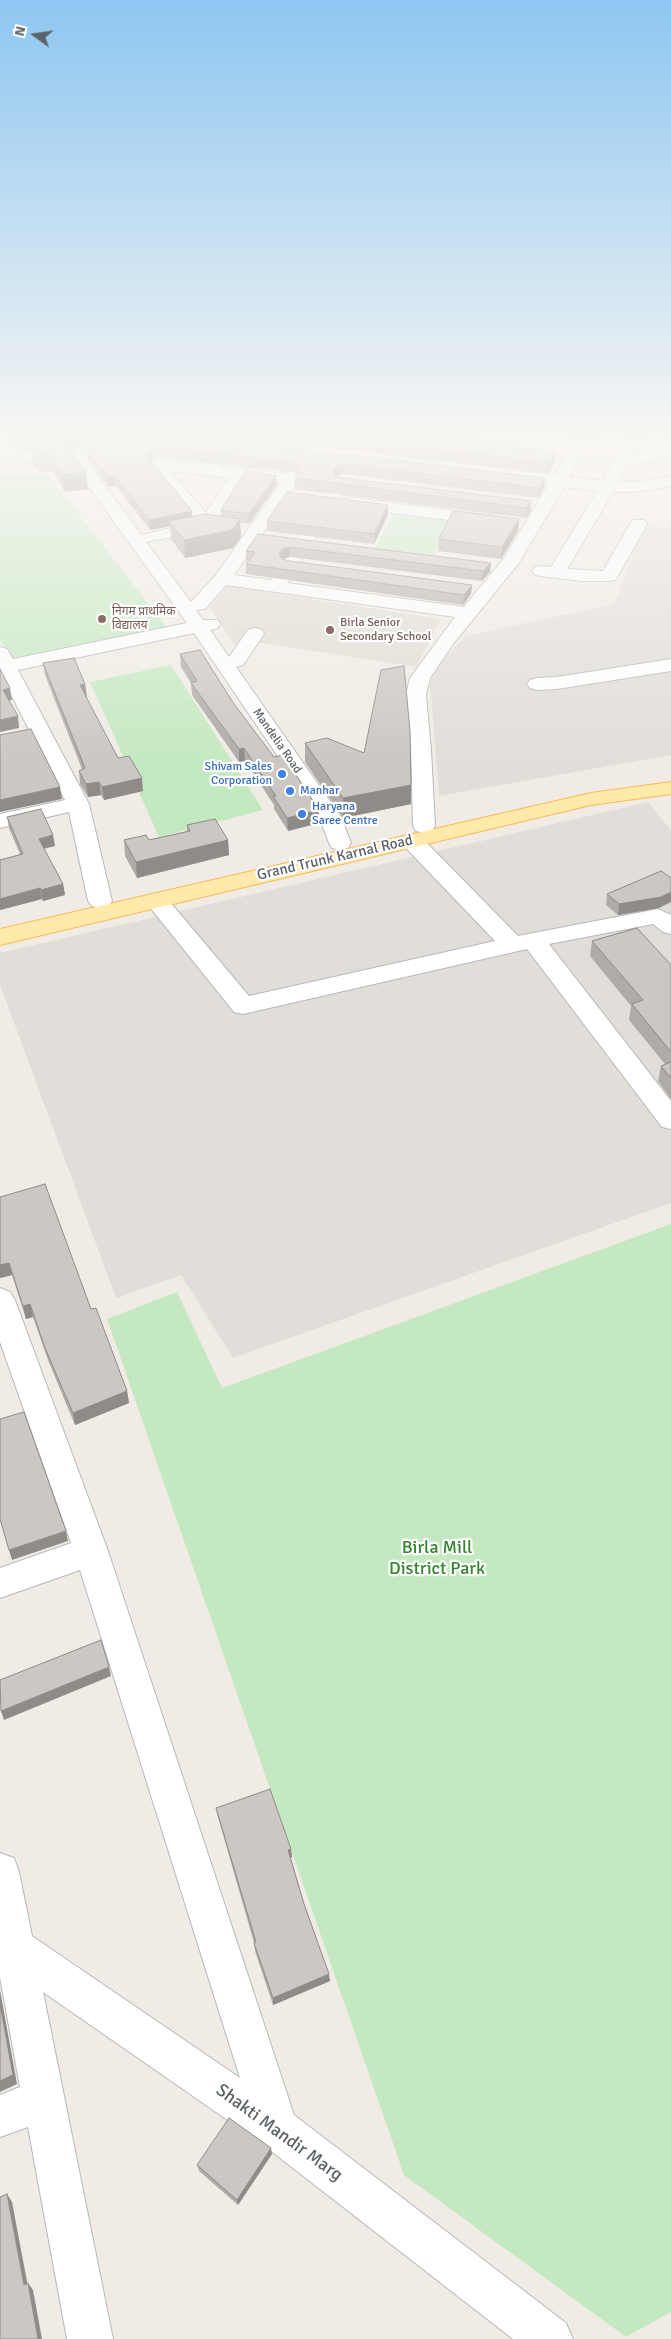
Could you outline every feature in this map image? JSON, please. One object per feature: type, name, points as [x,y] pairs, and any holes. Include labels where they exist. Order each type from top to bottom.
[{"type":"main road","name":"Grand Trunk Karnal Road","points":[[418,833],[582,790],[671,776]]},
{"type":"main road","name":"Grand Trunk Karnal Road","points":[[0,925],[100,901],[418,833],[591,799],[671,788]]},
{"type":"main road","name":"Grand Trunk Karnal Road","points":[[0,937],[156,900],[344,849]]},
{"type":"street","name":"Mandelia Road","points":[[148,546],[205,625],[330,817],[344,849]]},
{"type":"street","name":"Mandelia Road","points":[[155,546],[198,606],[205,625],[236,662],[338,815],[344,849]]},
{"type":"street","points":[[198,606],[222,579],[263,546]]},
{"type":"street","points":[[278,546],[290,564],[310,567]]},
{"type":"street","points":[[520,546],[507,567],[446,640],[420,678],[416,695],[421,750],[418,833],[523,942],[671,1120]]},
{"type":"street","points":[[566,546],[548,572],[609,576],[626,546]]},
{"type":"street","points":[[276,586],[290,564]]},
{"type":"street","points":[[488,564],[507,567]]},
{"type":"street","points":[[222,579],[468,612]]},
{"type":"street","points":[[468,587],[488,589]]},
{"type":"street","points":[[100,901],[78,804],[33,733],[2,662],[48,659],[205,625]]},
{"type":"street","points":[[236,662],[255,634]]},
{"type":"street","points":[[537,684],[557,683],[671,665]]},
{"type":"street","points":[[0,821],[78,804]]},
{"type":"street","points":[[156,900],[242,1006],[523,942],[658,916],[671,927]]},
{"type":"street","points":[[0,1300],[91,1551],[277,2129]]},
{"type":"street","points":[[0,1583],[91,1551]]},
{"type":"street","points":[[0,1872],[5,1947],[43,2100],[90,2339]]},
{"type":"street","name":"Shakti Mandir Marg","points":[[5,1947],[277,2129],[550,2339]]},
{"type":"street","points":[[0,2116],[43,2100]]},
{"type":"shaded area","points":[[637,546],[671,546],[671,755],[439,796],[430,682],[439,664],[465,636],[614,604]]},
{"type":"shaded area","name":"Birla Senior Secondary School","points":[[227,586],[441,619],[416,667],[256,642],[243,660],[210,607]]},
{"type":"shaded area","points":[[648,802],[671,830],[671,1203],[233,1358],[181,1275],[116,1298],[0,985],[0,953]]},
{"type":"green space","points":[[0,546],[104,546],[168,629],[13,661],[0,640]]},
{"type":"green space","points":[[376,546],[437,546],[433,555],[375,548]]},
{"type":"green space","points":[[171,665],[263,810],[159,837],[90,682]]},
{"type":"green space","name":"Birla Mill District Park","points":[[671,1224],[671,2312],[626,2337],[404,2175],[107,1319],[177,1292],[222,1388]]},
{"type":"building","points":[[249,546],[356,546],[491,563],[483,571],[290,547],[282,549],[279,554],[282,559],[290,561],[472,585],[464,595],[246,564],[255,552],[246,551]]},
{"type":"building","points":[[200,650],[234,704],[274,757],[283,755],[319,810],[287,818],[273,796],[276,796],[244,748],[239,749],[191,683],[197,681],[180,654]]},
{"type":"building","points":[[74,658],[85,684],[80,685],[118,758],[129,756],[142,778],[102,787],[99,782],[86,784],[79,771],[85,768],[43,663]]},
{"type":"building","points":[[404,666],[410,731],[411,785],[343,798],[305,743],[327,738],[364,753],[381,670]]},
{"type":"building","points":[[0,669],[10,688],[3,690],[18,716],[0,720]]},
{"type":"building","points":[[31,729],[60,787],[0,800],[0,735]]},
{"type":"building","points":[[41,809],[53,835],[39,839],[63,884],[0,899],[0,860],[23,854],[7,817]]},
{"type":"building","points":[[215,819],[228,840],[136,862],[124,840],[146,835],[149,840],[190,831],[187,825]]},
{"type":"building","points":[[661,871],[671,878],[671,892],[661,897],[619,904],[607,894]]},
{"type":"building","points":[[637,928],[671,965],[671,1052],[632,1004],[643,1000],[592,941]]},
{"type":"building","points":[[671,1062],[671,1078],[661,1066]]},
{"type":"building","points":[[45,1184],[91,1309],[96,1308],[127,1391],[73,1413],[45,1348],[30,1304],[23,1306],[9,1263],[0,1265],[0,1197]]},
{"type":"building","points":[[24,1412],[66,1531],[9,1550],[0,1519],[0,1419]]},
{"type":"building","points":[[101,1640],[109,1667],[1,1711],[0,1680]]},
{"type":"building","points":[[270,1789],[291,1849],[288,1850],[304,1904],[329,1974],[273,1998],[254,1943],[256,1942],[216,1808]]},
{"type":"building","points":[[0,2004],[13,2075],[0,2081]]},
{"type":"building","points":[[229,2118],[271,2148],[237,2200],[197,2165]]},
{"type":"building","points":[[7,2194],[24,2285],[28,2283],[38,2339],[0,2339],[0,2197]]},
{"type":"place","name":"निगम प्राथमिक विद्यालय","points":[[102,619]]},
{"type":"place","name":"Birla Senior Secondary School","points":[[330,630]]},
{"type":"place","name":"Shivam Sales Corporation","points":[[282,774]]},
{"type":"place","name":"Manhar","points":[[290,791]]},
{"type":"place","name":"Haryana Saree Centre","points":[[302,814]]}]
